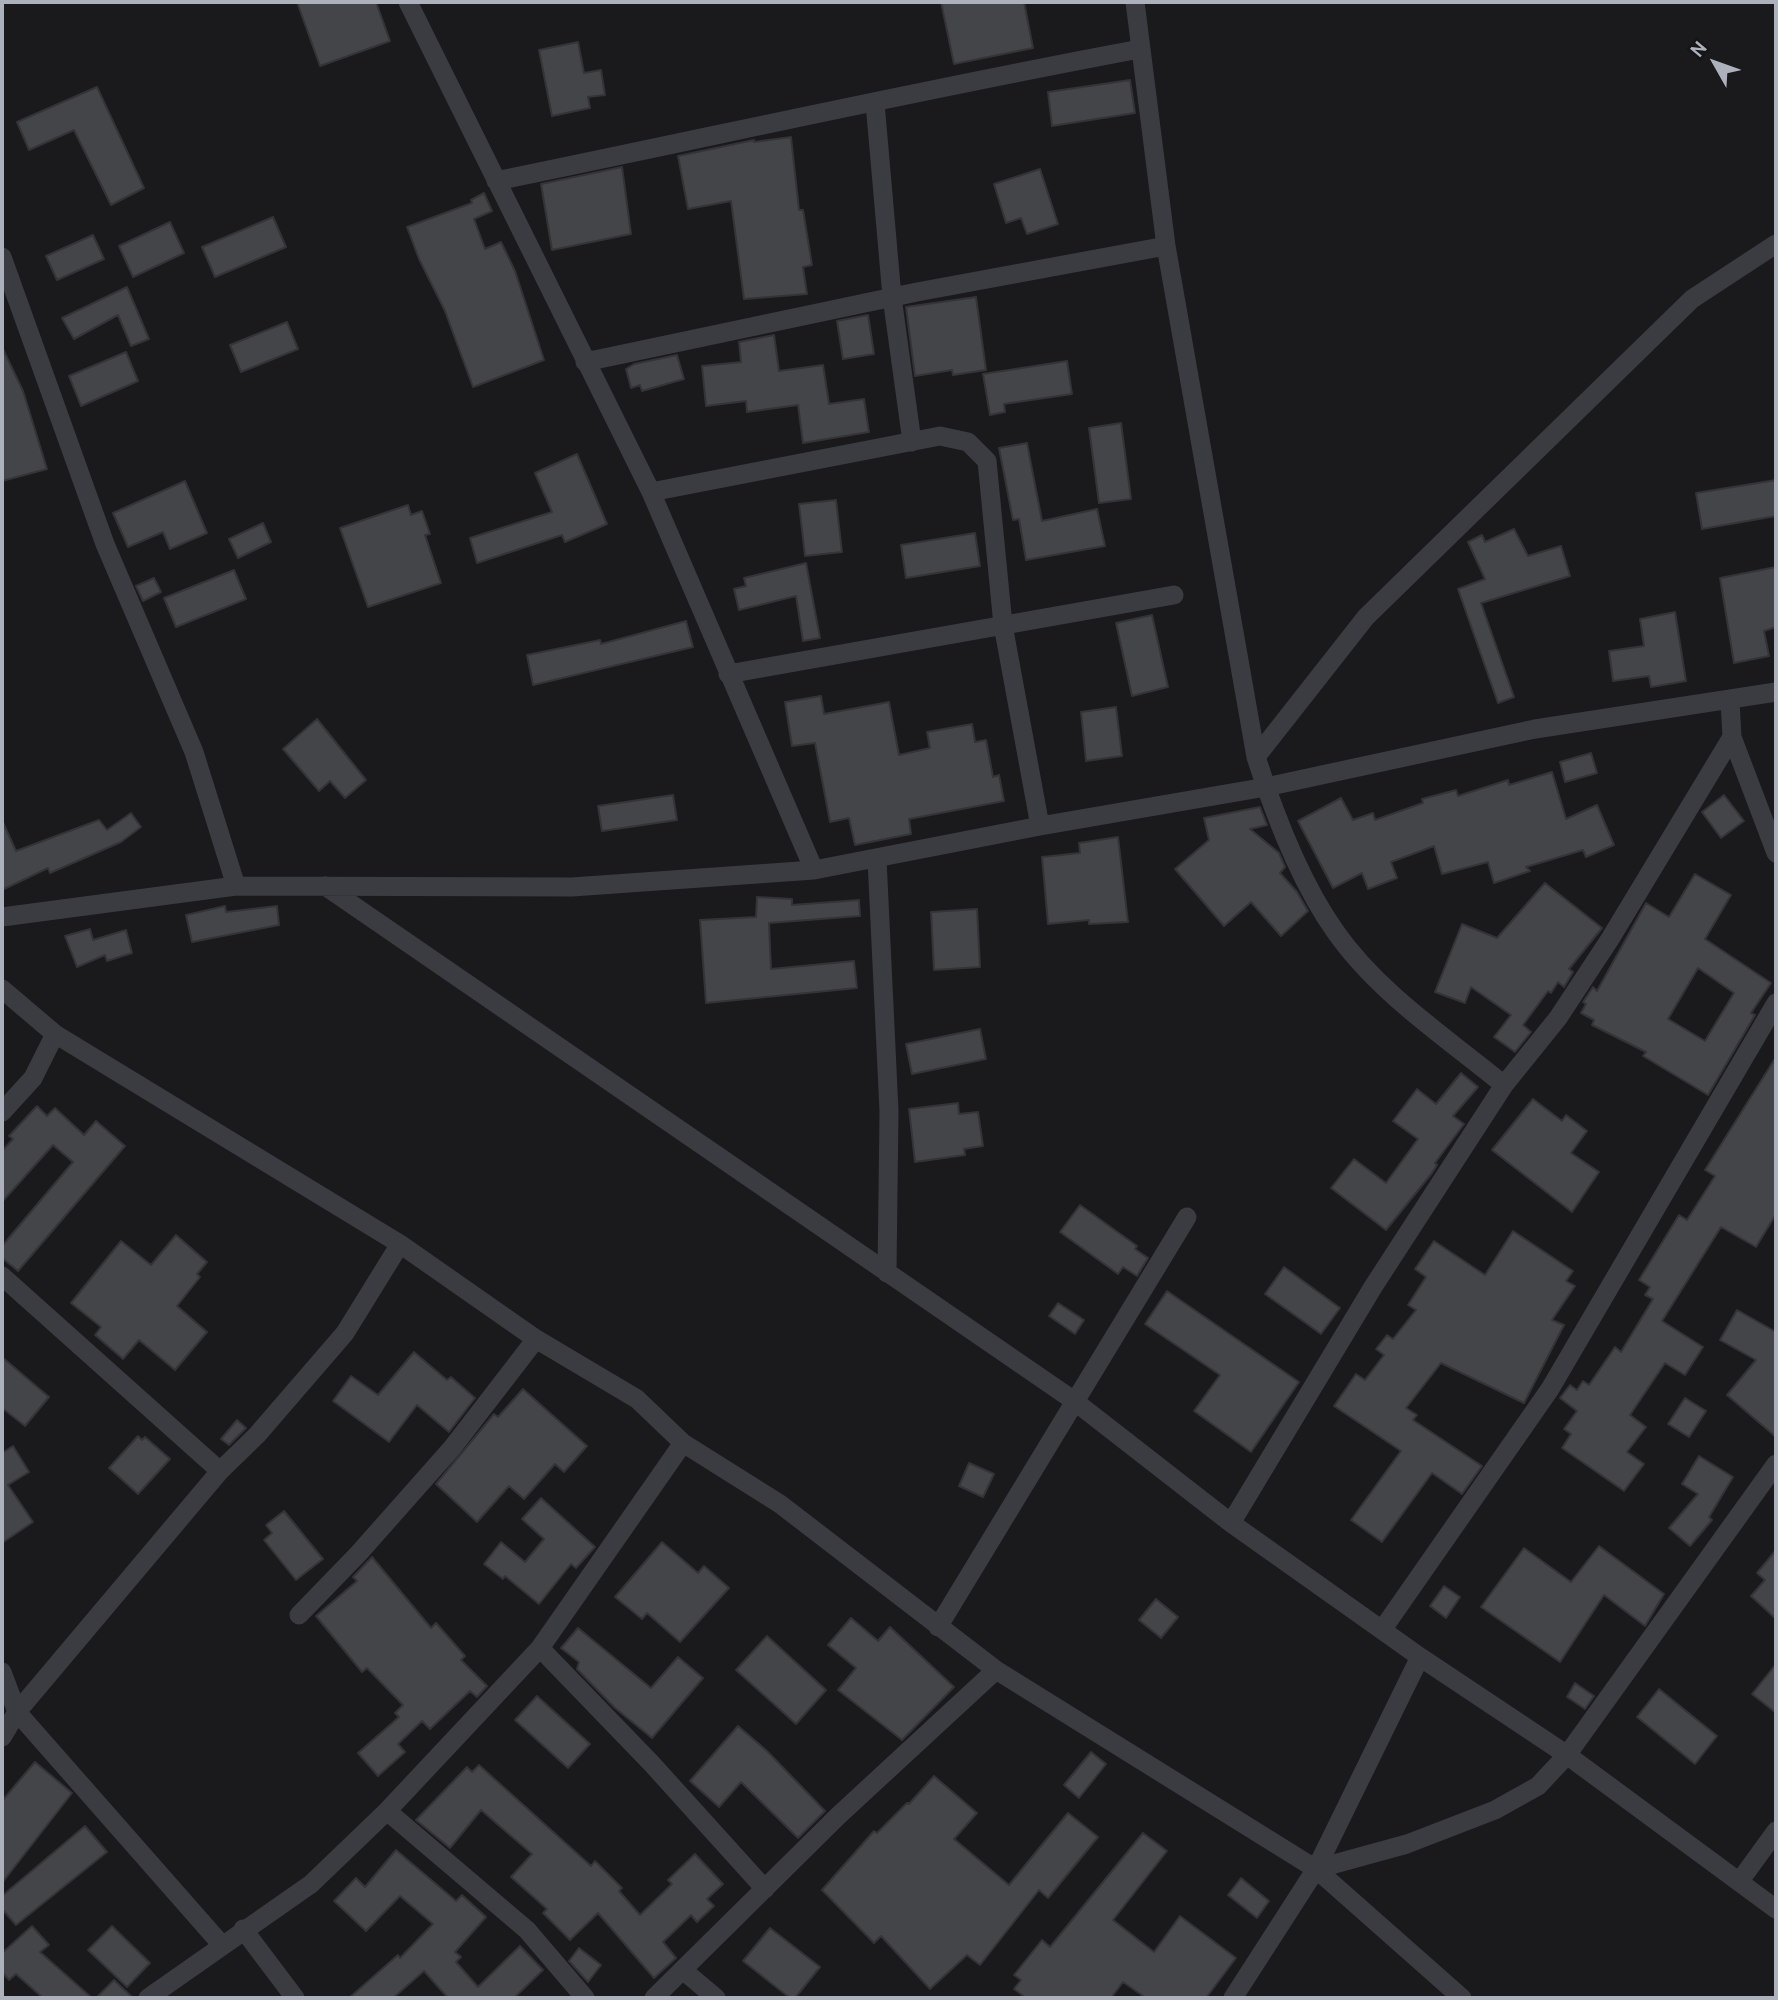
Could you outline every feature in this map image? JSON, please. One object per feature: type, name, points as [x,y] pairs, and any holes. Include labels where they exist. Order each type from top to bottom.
[{"type":"street","points":[[408,2],[651,492],[814,870]]},
{"type":"street","points":[[1135,2],[1166,246],[1256,757],[1266,787],[1305,876],[1335,931],[1381,983],[1504,1085]]},
{"type":"street","points":[[496,181],[950,85],[1140,49]]},
{"type":"street","points":[[875,103],[892,297],[912,442]]},
{"type":"street","points":[[1256,757],[1375,608],[1692,299],[1776,244]]},
{"type":"street","points":[[585,362],[892,297],[1166,246]]},
{"type":"street","points":[[2,257],[105,544],[194,752],[236,886]]},
{"type":"street","points":[[651,492],[940,436],[968,442],[987,461],[1003,625],[1041,826]]},
{"type":"street","points":[[728,674],[1174,595]]},
{"type":"street","points":[[2,917],[236,886],[572,887],[814,870],[1041,826],[1266,787],[1535,729],[1776,692]]},
{"type":"street","points":[[1730,701],[1732,737],[1776,853]]},
{"type":"street","points":[[1231,1523],[1373,1287],[1504,1085],[1558,1018],[1602,951],[1732,737]]},
{"type":"street","points":[[877,859],[889,1111],[887,1273]]},
{"type":"street","points":[[325,886],[1073,1400],[1231,1523],[1420,1657],[1567,1755],[1776,1909]]},
{"type":"street","points":[[2,989],[55,1034],[400,1244],[536,1339],[638,1399],[683,1443],[780,1504],[996,1670],[1316,1869],[1462,1998]]},
{"type":"street","points":[[1382,1630],[1550,1389],[1776,1003]]},
{"type":"street","points":[[2,1112],[33,1079],[55,1034]]},
{"type":"street","points":[[937,1627],[1187,1217]]},
{"type":"street","points":[[2,1737],[17,1712],[220,1471],[257,1435],[345,1333],[400,1244]]},
{"type":"street","points":[[2,1276],[220,1471]]},
{"type":"street","points":[[299,1615],[359,1553],[452,1448],[536,1339]]},
{"type":"street","points":[[148,1998],[221,1944],[311,1884],[387,1811],[540,1648],[683,1443]]},
{"type":"street","points":[[1316,1869],[1407,1844],[1494,1810],[1538,1787],[1567,1755],[1776,1464]]},
{"type":"street","points":[[540,1648],[652,1764],[765,1889]]},
{"type":"street","points":[[1233,1998],[1316,1869],[1420,1657]]},
{"type":"street","points":[[654,1998],[838,1816],[996,1670]]},
{"type":"street","points":[[2,1672],[17,1712],[221,1944]]},
{"type":"street","points":[[387,1811],[527,1930],[586,1998]]},
{"type":"street","points":[[1740,1882],[1776,1831]]},
{"type":"street","points":[[243,1929],[295,1998]]},
{"type":"street","points":[[684,1971],[716,1998]]},
{"type":"building","points":[[297,2],[376,2],[390,41],[320,66]]},
{"type":"building","points":[[941,2],[1024,2],[1033,48],[954,64]]},
{"type":"building","points":[[578,42],[584,73],[601,70],[605,95],[588,97],[590,108],[552,116],[539,50]]},
{"type":"building","points":[[1130,80],[1135,113],[1052,126],[1048,92]]},
{"type":"building","points":[[97,87],[144,188],[111,205],[74,130],[29,150],[17,122]]},
{"type":"building","points":[[791,137],[799,210],[803,210],[812,265],[803,267],[807,294],[744,299],[731,201],[688,209],[678,156],[754,140]]},
{"type":"building","points":[[622,167],[631,234],[552,250],[541,184]]},
{"type":"building","points":[[1040,169],[1058,224],[1027,234],[1021,218],[1006,223],[994,184]]},
{"type":"building","points":[[484,193],[492,211],[474,219],[485,249],[501,242],[515,271],[544,360],[473,387],[445,311],[419,259],[407,227],[472,203],[471,200]]},
{"type":"building","points":[[273,217],[286,247],[215,277],[202,247]]},
{"type":"building","points":[[170,222],[184,253],[133,277],[119,246]]},
{"type":"building","points":[[93,235],[104,259],[57,280],[46,256]]},
{"type":"building","points":[[127,287],[149,339],[131,346],[118,315],[74,339],[62,318]]},
{"type":"building","points":[[976,297],[986,370],[953,375],[952,370],[915,376],[906,307]]},
{"type":"building","points":[[868,315],[874,354],[843,359],[837,321]]},
{"type":"building","points":[[287,322],[298,349],[241,372],[230,345]]},
{"type":"building","points":[[774,335],[779,371],[823,365],[829,404],[864,399],[869,432],[803,443],[798,405],[747,412],[746,401],[706,406],[702,366],[741,362],[739,342]]},
{"type":"building","points":[[2,347],[23,391],[47,469],[2,481]]},
{"type":"building","points":[[126,352],[138,381],[81,406],[69,376]]},
{"type":"building","points":[[677,355],[684,379],[642,391],[640,385],[631,388],[626,369],[634,364]]},
{"type":"building","points":[[1067,361],[1072,394],[1004,404],[1005,412],[990,415],[983,374]]},
{"type":"building","points":[[1121,423],[1131,499],[1099,503],[1089,428]]},
{"type":"building","points":[[1027,443],[1042,521],[1097,509],[1105,546],[1026,560],[1019,519],[1013,520],[999,448]]},
{"type":"building","points":[[577,454],[607,524],[565,542],[562,535],[477,563],[470,538],[552,512],[535,473]]},
{"type":"building","points":[[1776,480],[1776,516],[1702,529],[1696,493]]},
{"type":"building","points":[[185,481],[207,533],[170,549],[163,532],[128,547],[113,513]]},
{"type":"building","points":[[836,500],[842,552],[805,556],[799,504]]},
{"type":"building","points":[[408,505],[411,515],[422,511],[430,534],[425,535],[441,583],[368,607],[340,528]]},
{"type":"building","points":[[263,523],[271,542],[238,558],[229,539]]},
{"type":"building","points":[[1514,529],[1528,556],[1561,546],[1570,576],[1481,603],[1514,697],[1498,703],[1458,589],[1485,579],[1468,542],[1482,535],[1485,542]]},
{"type":"building","points":[[975,533],[980,566],[906,578],[901,545]]},
{"type":"building","points":[[806,563],[820,638],[803,641],[796,596],[739,610],[734,589],[746,586],[744,578]]},
{"type":"building","points":[[1776,567],[1776,627],[1764,631],[1769,656],[1734,663],[1720,578]]},
{"type":"building","points":[[234,570],[246,599],[176,627],[164,598]]},
{"type":"building","points":[[154,578],[161,592],[143,601],[136,586]]},
{"type":"building","points":[[1675,612],[1686,681],[1651,687],[1649,676],[1613,681],[1609,651],[1644,646],[1640,619]]},
{"type":"building","points":[[1152,615],[1168,687],[1132,696],[1116,623]]},
{"type":"building","points":[[686,621],[693,647],[533,685],[527,655],[600,640],[601,644]]},
{"type":"building","points":[[821,696],[824,714],[889,702],[899,755],[930,748],[927,732],[972,724],[975,742],[986,740],[993,777],[999,775],[1004,801],[909,819],[911,834],[855,845],[849,818],[830,822],[815,743],[792,746],[785,702]]},
{"type":"building","points":[[1116,707],[1122,756],[1086,761],[1081,712]]},
{"type":"building","points":[[317,719],[366,780],[345,798],[330,781],[319,791],[283,749]]},
{"type":"building","points":[[1591,753],[1597,773],[1565,782],[1560,762]]},
{"type":"building","points":[[1552,772],[1566,819],[1597,805],[1614,845],[1586,857],[1583,850],[1526,867],[1530,871],[1494,883],[1488,862],[1442,874],[1434,846],[1391,862],[1397,878],[1368,889],[1362,873],[1333,888],[1298,821],[1341,798],[1353,820],[1373,813],[1375,820],[1423,803],[1422,799],[1456,790],[1458,796],[1508,780],[1509,785]]},
{"type":"building","points":[[673,795],[677,820],[602,831],[598,806]]},
{"type":"building","points":[[1724,795],[1744,821],[1721,838],[1702,812]]},
{"type":"building","points":[[1260,807],[1267,825],[1250,829],[1279,853],[1285,867],[1280,873],[1297,892],[1308,911],[1281,936],[1251,902],[1224,926],[1175,869],[1209,840],[1204,818]]},
{"type":"building","points":[[131,813],[141,827],[121,842],[50,873],[48,868],[2,890],[2,820],[16,851],[99,820],[107,830]]},
{"type":"building","points":[[1118,837],[1128,922],[1089,924],[1089,920],[1048,924],[1042,857],[1080,853],[1079,843]]},
{"type":"building","points":[[1695,874],[1731,895],[1705,939],[1771,983],[1751,1013],[1755,1015],[1708,1095],[1643,1056],[1646,1052],[1592,1025],[1594,1020],[1581,1013],[1586,1004],[1583,1002],[1593,987],[1597,991],[1646,903],[1669,917]],"holes":[[[1698,968],[1734,993],[1705,1041],[1668,1019]]]},
{"type":"building","points":[[1545,883],[1602,928],[1569,969],[1573,972],[1564,987],[1558,982],[1551,993],[1548,991],[1523,1025],[1531,1032],[1515,1052],[1494,1037],[1511,1015],[1471,987],[1465,1003],[1435,992],[1462,924],[1497,938]]},
{"type":"building","points":[[757,897],[792,899],[792,905],[859,900],[860,916],[769,923],[771,969],[854,961],[857,988],[706,1003],[700,920],[756,917]]},
{"type":"building","points":[[225,906],[226,912],[277,906],[279,925],[192,942],[186,915]]},
{"type":"building","points":[[977,909],[980,967],[934,970],[931,912]]},
{"type":"building","points":[[90,929],[93,940],[126,930],[132,953],[107,961],[105,955],[77,967],[65,936]]},
{"type":"building","points":[[980,1029],[986,1059],[912,1074],[906,1044]]},
{"type":"building","points":[[1776,1057],[1776,1214],[1756,1247],[1721,1227],[1662,1321],[1703,1347],[1685,1375],[1665,1363],[1630,1415],[1646,1427],[1627,1452],[1644,1464],[1624,1491],[1562,1448],[1571,1434],[1564,1429],[1577,1411],[1560,1398],[1570,1385],[1577,1390],[1583,1381],[1589,1385],[1615,1347],[1621,1352],[1653,1299],[1645,1295],[1650,1287],[1639,1280],[1679,1215],[1687,1220],[1715,1176],[1705,1170]]},
{"type":"building","points":[[1461,1073],[1478,1087],[1453,1116],[1464,1124],[1435,1163],[1437,1165],[1432,1173],[1386,1230],[1331,1188],[1354,1159],[1386,1183],[1418,1139],[1393,1121],[1417,1089],[1436,1104]]},
{"type":"building","points":[[1533,1099],[1562,1121],[1566,1115],[1587,1131],[1571,1153],[1599,1172],[1572,1212],[1492,1150]]},
{"type":"building","points":[[958,1103],[959,1114],[978,1112],[983,1146],[964,1149],[965,1155],[915,1162],[909,1109]]},
{"type":"building","points":[[37,1106],[47,1116],[55,1108],[84,1135],[96,1121],[125,1146],[18,1271],[2,1258],[2,1246],[73,1162],[53,1145],[2,1202],[2,1151],[13,1139],[9,1136]]},
{"type":"building","points":[[1080,1205],[1137,1246],[1135,1249],[1148,1258],[1137,1276],[1123,1267],[1118,1274],[1060,1232]]},
{"type":"building","points":[[1513,1231],[1573,1271],[1566,1281],[1575,1286],[1552,1320],[1564,1325],[1524,1403],[1441,1363],[1406,1408],[1417,1415],[1413,1420],[1482,1466],[1462,1494],[1432,1473],[1382,1542],[1351,1520],[1401,1451],[1334,1406],[1356,1374],[1365,1380],[1384,1355],[1376,1349],[1387,1335],[1393,1339],[1416,1310],[1408,1305],[1426,1277],[1415,1269],[1434,1241],[1485,1275]]},
{"type":"building","points":[[176,1235],[207,1262],[197,1274],[200,1277],[177,1306],[207,1332],[175,1370],[139,1340],[123,1359],[95,1335],[101,1327],[71,1303],[121,1241],[151,1265]]},
{"type":"building","points":[[1284,1267],[1340,1308],[1321,1334],[1265,1294]]},
{"type":"building","points":[[1167,1291],[1299,1382],[1251,1452],[1194,1411],[1220,1375],[1145,1324]]},
{"type":"building","points":[[1058,1303],[1084,1320],[1075,1334],[1049,1316]]},
{"type":"building","points":[[1737,1310],[1776,1332],[1776,1437],[1727,1395],[1756,1360],[1720,1340]]},
{"type":"building","points":[[414,1352],[447,1380],[451,1377],[475,1398],[449,1432],[417,1405],[389,1442],[333,1401],[351,1376],[378,1395]]},
{"type":"building","points":[[2,1357],[49,1397],[25,1426],[2,1408]]},
{"type":"building","points":[[523,1389],[587,1446],[564,1472],[555,1464],[524,1499],[509,1486],[477,1522],[436,1484],[494,1414],[498,1417]]},
{"type":"building","points":[[1685,1398],[1706,1411],[1689,1437],[1668,1424]]},
{"type":"building","points":[[237,1420],[246,1428],[229,1445],[221,1439]]},
{"type":"building","points":[[138,1436],[142,1440],[145,1437],[170,1459],[138,1494],[109,1468]]},
{"type":"building","points":[[13,1446],[29,1472],[8,1485],[33,1522],[2,1543],[2,1453]]},
{"type":"building","points":[[1699,1456],[1733,1477],[1709,1517],[1712,1520],[1690,1546],[1669,1528],[1698,1494],[1682,1484]]},
{"type":"building","points":[[969,1463],[994,1474],[983,1497],[959,1486]]},
{"type":"building","points":[[541,1498],[595,1547],[576,1568],[571,1564],[539,1604],[505,1576],[503,1579],[484,1564],[501,1542],[525,1562],[544,1539],[522,1519]]},
{"type":"building","points":[[284,1511],[323,1559],[296,1580],[264,1540],[272,1533],[266,1525]]},
{"type":"building","points":[[662,1542],[698,1573],[704,1566],[729,1588],[680,1642],[647,1613],[642,1619],[615,1597]]},
{"type":"building","points":[[1599,1546],[1664,1594],[1645,1626],[1604,1595],[1560,1662],[1481,1607],[1524,1548],[1571,1582]]},
{"type":"building","points":[[1776,1550],[1776,1619],[1751,1596],[1765,1580],[1757,1573]]},
{"type":"building","points":[[372,1557],[431,1628],[436,1623],[465,1656],[461,1660],[487,1686],[477,1697],[470,1691],[430,1729],[422,1721],[398,1744],[405,1752],[378,1776],[358,1753],[399,1717],[395,1713],[403,1705],[367,1668],[362,1672],[316,1616],[357,1581],[353,1577]]},
{"type":"building","points":[[1444,1586],[1460,1597],[1446,1618],[1430,1606]]},
{"type":"building","points":[[1156,1599],[1178,1617],[1161,1638],[1139,1620]]},
{"type":"building","points":[[851,1618],[878,1641],[890,1627],[954,1687],[902,1740],[838,1690],[856,1668],[828,1645]]},
{"type":"building","points":[[578,1628],[651,1688],[678,1657],[703,1678],[652,1738],[615,1708],[577,1669],[579,1662],[561,1648]]},
{"type":"building","points":[[767,1636],[826,1690],[796,1724],[736,1670]]},
{"type":"building","points":[[1776,1664],[1776,1713],[1752,1694]]},
{"type":"building","points":[[1575,1683],[1594,1696],[1585,1709],[1567,1697]]},
{"type":"building","points":[[1659,1689],[1717,1736],[1695,1764],[1637,1717]]},
{"type":"building","points":[[537,1696],[590,1744],[568,1768],[515,1720]]},
{"type":"building","points":[[738,1726],[767,1751],[825,1811],[798,1838],[741,1782],[719,1807],[690,1781]]},
{"type":"building","points":[[1091,1752],[1106,1764],[1079,1798],[1064,1785]]},
{"type":"building","points":[[35,1762],[72,1793],[2,1883],[2,1801]]},
{"type":"building","points":[[479,1765],[591,1866],[595,1861],[622,1888],[619,1891],[640,1915],[672,1884],[668,1880],[695,1854],[723,1884],[707,1899],[714,1906],[697,1922],[691,1915],[663,1942],[676,1958],[654,1978],[598,1913],[570,1940],[543,1913],[547,1909],[511,1877],[532,1854],[481,1810],[450,1848],[416,1820],[467,1767],[472,1772]]},
{"type":"building","points":[[934,1776],[977,1813],[954,1839],[1009,1885],[1068,1813],[1098,1837],[1048,1898],[1039,1890],[980,1965],[967,1955],[930,1989],[881,1936],[874,1943],[822,1890],[874,1831],[877,1833],[909,1804]]},
{"type":"building","points":[[85,1826],[107,1852],[16,1925],[2,1909],[2,1896]]},
{"type":"building","points":[[1143,1833],[1167,1851],[1113,1920],[1154,1952],[1180,1916],[1236,1958],[1206,1998],[1146,1998],[1123,1982],[1111,1998],[1026,1998],[1014,1989],[1021,1980],[1014,1975],[1042,1940],[1050,1947]]},
{"type":"building","points":[[396,1850],[456,1901],[462,1895],[486,1917],[455,1952],[461,1957],[456,1962],[478,1987],[520,1946],[543,1970],[514,1998],[448,1998],[424,1971],[393,1998],[349,1998],[398,1955],[400,1958],[433,1924],[400,1896],[366,1931],[334,1901],[356,1878],[365,1887]]},
{"type":"building","points":[[1241,1878],[1269,1901],[1257,1918],[1228,1895]]},
{"type":"building","points":[[32,1926],[49,1945],[40,1952],[92,1998],[43,1998],[16,1974],[9,1980],[2,1972],[2,1953]]},
{"type":"building","points":[[112,1926],[150,1963],[127,1987],[88,1950]]},
{"type":"building","points":[[770,1928],[820,1967],[795,1998],[790,1998],[743,1961]]},
{"type":"building","points":[[579,1948],[601,1965],[588,1982],[569,1961]]},
{"type":"building","points":[[114,1980],[133,1998],[96,1998]]}]
